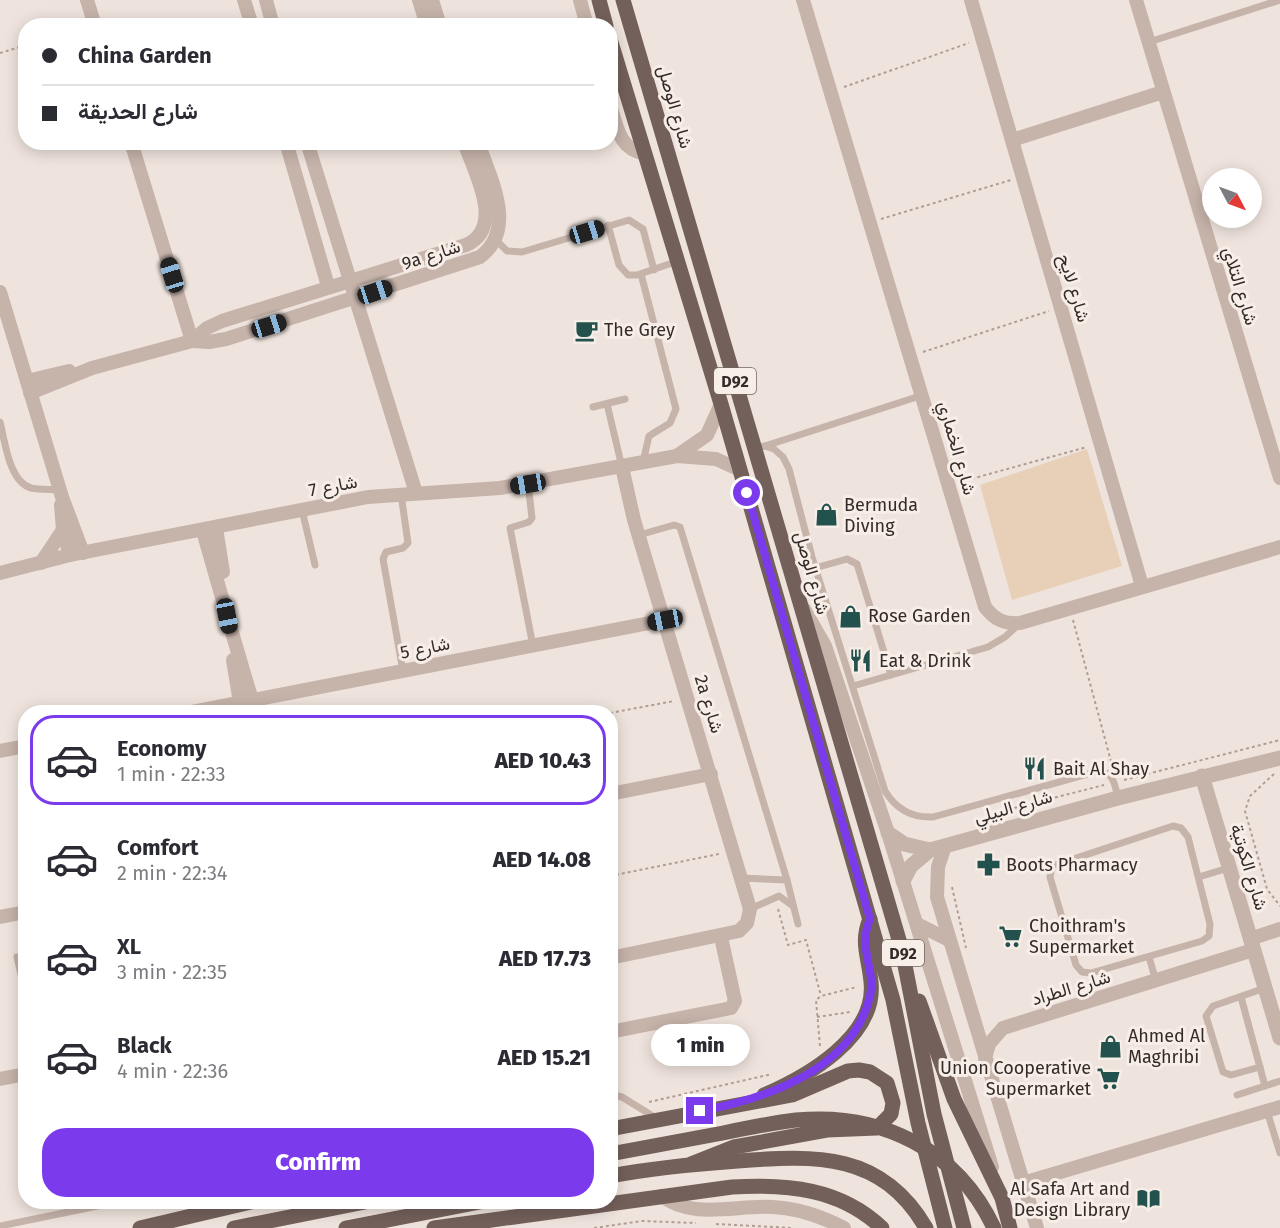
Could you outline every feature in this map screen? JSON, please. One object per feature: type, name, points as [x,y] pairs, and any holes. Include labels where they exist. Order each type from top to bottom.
[{"type":"main road","points":[[599,0],[604,18]]},
{"type":"main road","name":"شارع الوصل","points":[[622,0],[760,447],[801,605],[902,950],[934,1114],[964,1228]]},
{"type":"main road","name":"D92","points":[[618,65],[721,404],[893,1000],[918,1123],[945,1228]]},
{"type":"main road","points":[[741,1103],[812,1071],[840,1048],[863,1017],[872,983],[864,945],[870,919]]},
{"type":"main road","points":[[902,950],[954,1099],[1002,1198],[1010,1228]]},
{"type":"main road","points":[[618,1127],[792,1095],[848,1071],[870,1072],[886,1083],[893,1103],[891,1114],[877,1128],[827,1130],[734,1147],[691,1164]]},
{"type":"main road","points":[[618,1153],[796,1120],[842,1119],[874,1124],[920,1143],[940,1157],[974,1193],[994,1228]]},
{"type":"main road","points":[[618,1175],[691,1164],[818,1157],[849,1163],[874,1174],[897,1190],[917,1212],[927,1228]]},
{"type":"main road","points":[[618,1202],[732,1186],[799,1188],[846,1203],[882,1228]]},
{"type":"main road","points":[[140,1228],[206,1209]]},
{"type":"main road","points":[[234,1228],[330,1209]]},
{"type":"main road","points":[[346,1228],[444,1209]]},
{"type":"main road","points":[[434,1228],[569,1209]]},
{"type":"street","points":[[87,0],[93,18]]},
{"type":"street","points":[[244,0],[250,18]]},
{"type":"street","points":[[266,0],[271,18]]},
{"type":"street","points":[[418,0],[424,18]]},
{"type":"street","points":[[432,0],[438,18]]},
{"type":"street","points":[[580,0],[585,18]]},
{"type":"street","name":"شارع الخماري","points":[[803,0],[869,223],[912,355],[985,607],[1000,621],[1020,623]]},
{"type":"street","name":"شارع لايح","points":[[971,0],[1142,586]]},
{"type":"street","name":"شارع التلاي","points":[[1136,0],[1280,478]]},
{"type":"street","points":[[1012,140],[1163,92]]},
{"type":"street","points":[[618,130],[621,140],[628,148],[645,154]]},
{"type":"street","points":[[133,150],[192,341]]},
{"type":"street","points":[[288,150],[328,286]]},
{"type":"street","points":[[309,150],[416,493]]},
{"type":"street","name":"9a شارع","points":[[192,341],[214,324],[328,286],[466,245],[482,234],[487,215],[467,150]]},
{"type":"street","points":[[481,150],[500,210],[501,225],[496,240]]},
{"type":"street","points":[[310,225],[330,220]]},
{"type":"street","name":"9a شارع","points":[[29,387],[192,341],[218,342],[356,299],[473,260],[486,252],[496,240]]},
{"type":"street","points":[[0,292],[61,493],[76,554]]},
{"type":"street","name":"شارع 7","points":[[676,456],[693,447],[706,435],[721,404]]},
{"type":"street","name":"شارع 7","points":[[0,573],[76,554],[302,510],[401,494],[528,484],[676,456],[716,459],[740,471]]},
{"type":"street","name":"2a شارع","points":[[622,467],[639,535],[750,909]]},
{"type":"street","points":[[69,529],[111,548]]},
{"type":"street","points":[[40,563],[69,529]]},
{"type":"street","points":[[209,529],[246,701]]},
{"type":"street","points":[[1020,623],[1280,547]]},
{"type":"street","points":[[801,605],[825,646],[868,756],[888,833],[1002,1198]]},
{"type":"street","name":"شارع 5","points":[[226,705],[665,620]]},
{"type":"street","points":[[0,751],[18,748]]},
{"type":"street","name":"شارع البيلي","points":[[903,881],[911,866],[938,848],[1116,790],[1277,765]]},
{"type":"street","points":[[618,792],[711,774]]},
{"type":"street","name":"شارع الكوتية","points":[[1202,776],[1280,1038]]},
{"type":"street","points":[[888,833],[904,844],[938,848],[937,897],[1037,1228]]},
{"type":"street","points":[[618,956],[721,937],[743,927],[750,909]]},
{"type":"street","points":[[0,917],[18,914]]},
{"type":"street","points":[[917,924],[949,940]]},
{"type":"street","name":"شارع الطراد","points":[[986,1058],[989,1044],[1004,1028],[1156,981],[1252,944],[1280,929]]},
{"type":"street","points":[[618,1030],[731,1008],[735,1001],[721,937]]},
{"type":"street","points":[[0,1079],[18,1076]]},
{"type":"street","points":[[1023,1183],[1273,1109]]},
{"type":"street","points":[[662,1196],[680,1206],[705,1210],[785,1208],[817,1215],[844,1228]]},
{"type":"lane","points":[[1149,42],[1280,0]]},
{"type":"lane","points":[[496,240],[507,250],[522,252],[629,220],[640,225],[646,235],[654,270]]},
{"type":"lane","points":[[608,225],[621,270],[628,275],[640,274],[678,261]]},
{"type":"lane","points":[[640,274],[676,409],[670,423],[649,436],[643,462]]},
{"type":"lane","points":[[760,447],[923,395]]},
{"type":"lane","points":[[593,407],[625,399]]},
{"type":"lane","points":[[607,404],[622,467]]},
{"type":"lane","points":[[0,422],[14,469],[20,481],[32,488],[61,493]]},
{"type":"lane","points":[[760,447],[779,453],[789,469],[815,568],[853,686],[868,756],[890,798],[909,814],[925,818],[1099,771],[1109,774],[1116,790]]},
{"type":"lane","points":[[528,484],[532,518],[529,522],[510,528],[533,646]]},
{"type":"lane","points":[[401,494],[408,543],[403,548],[386,552],[383,559],[403,671]]},
{"type":"lane","points":[[302,510],[315,565]]},
{"type":"lane","points":[[639,535],[674,525],[680,527],[787,880],[798,924]]},
{"type":"lane","points":[[815,568],[847,558],[857,564],[891,675]]},
{"type":"lane","points":[[853,686],[988,647],[1005,637],[1020,623]]},
{"type":"lane","points":[[1173,826],[1181,828],[1188,837],[1198,877],[1210,924],[1209,936],[1202,941],[1091,973],[1078,969],[1049,873],[1052,866],[1173,826]]},
{"type":"lane","points":[[1198,877],[1228,868]]},
{"type":"lane","points":[[741,878],[787,880]]},
{"type":"lane","points":[[750,909],[774,897],[783,898],[793,906]]},
{"type":"lane","points":[[17,957],[18,961]]},
{"type":"lane","points":[[1149,957],[1156,981]]},
{"type":"lane","points":[[1260,1067],[1231,1075],[1223,1072],[1206,1016],[1213,1006],[1265,988]]},
{"type":"lane","points":[[1241,997],[1265,1086]]},
{"type":"lane","points":[[1238,1095],[1280,1081]]},
{"type":"lane","points":[[618,1098],[659,1119]]},
{"type":"lane","points":[[1273,1109],[1280,1153]]},
{"type":"lane","points":[[0,1226],[83,1209]]},
{"type":"path","points":[[830,92],[983,38]]},
{"type":"path","points":[[0,53],[18,47]]},
{"type":"path","points":[[869,223],[1022,177]]},
{"type":"path","points":[[912,355],[1061,308]]},
{"type":"path","points":[[948,485],[1102,444]]},
{"type":"path","points":[[1070,609],[1112,762],[1109,774]]},
{"type":"path","points":[[618,711],[688,698]]},
{"type":"path","points":[[982,824],[987,815],[1116,790],[1280,740]]},
{"type":"path","points":[[1277,765],[1272,778],[1259,784],[1250,795],[1245,811],[1267,889],[1280,906]]},
{"type":"path","points":[[618,874],[734,851]]},
{"type":"path","points":[[774,897],[788,945],[806,940],[821,996]]},
{"type":"path","points":[[819,1052],[816,1003],[821,996],[872,983]]},
{"type":"path","points":[[817,1017],[846,1014]]},
{"type":"path","points":[[635,1105],[781,1072]]},
{"type":"path","points":[[594,1228],[642,1221],[700,1224]]},
{"type":"path","points":[[712,1224],[793,1228]]},
{"type":"sand","points":[[1087,449],[1122,566],[1012,600],[980,485]]},
{"type":"place","name":"The Grey","points":[[586,330]]},
{"type":"place","name":"Bermuda Diving","points":[[826,515]]},
{"type":"place","name":"Rose Garden","points":[[850,616]]},
{"type":"place","name":"Eat & Drink","points":[[861,661]]},
{"type":"place","name":"Bait Al Shay","points":[[1035,769]]},
{"type":"place","name":"Boots Pharmacy","points":[[988,865]]},
{"type":"place","name":"Choithram's Supermarket","points":[[1011,936]]},
{"type":"place","name":"Ahmed Al Maghribi","points":[[1110,1046]]},
{"type":"place","name":"Union Cooperative Supermarket","points":[[1109,1078]]},
{"type":"place","name":"Al Safa Art and Design Library","points":[[1148,1199]]},
{"type":"route","points":[[700,1111],[741,1103],[812,1071],[840,1048],[853,1033],[863,1017],[872,983],[864,945],[870,919],[747,493]]}]
